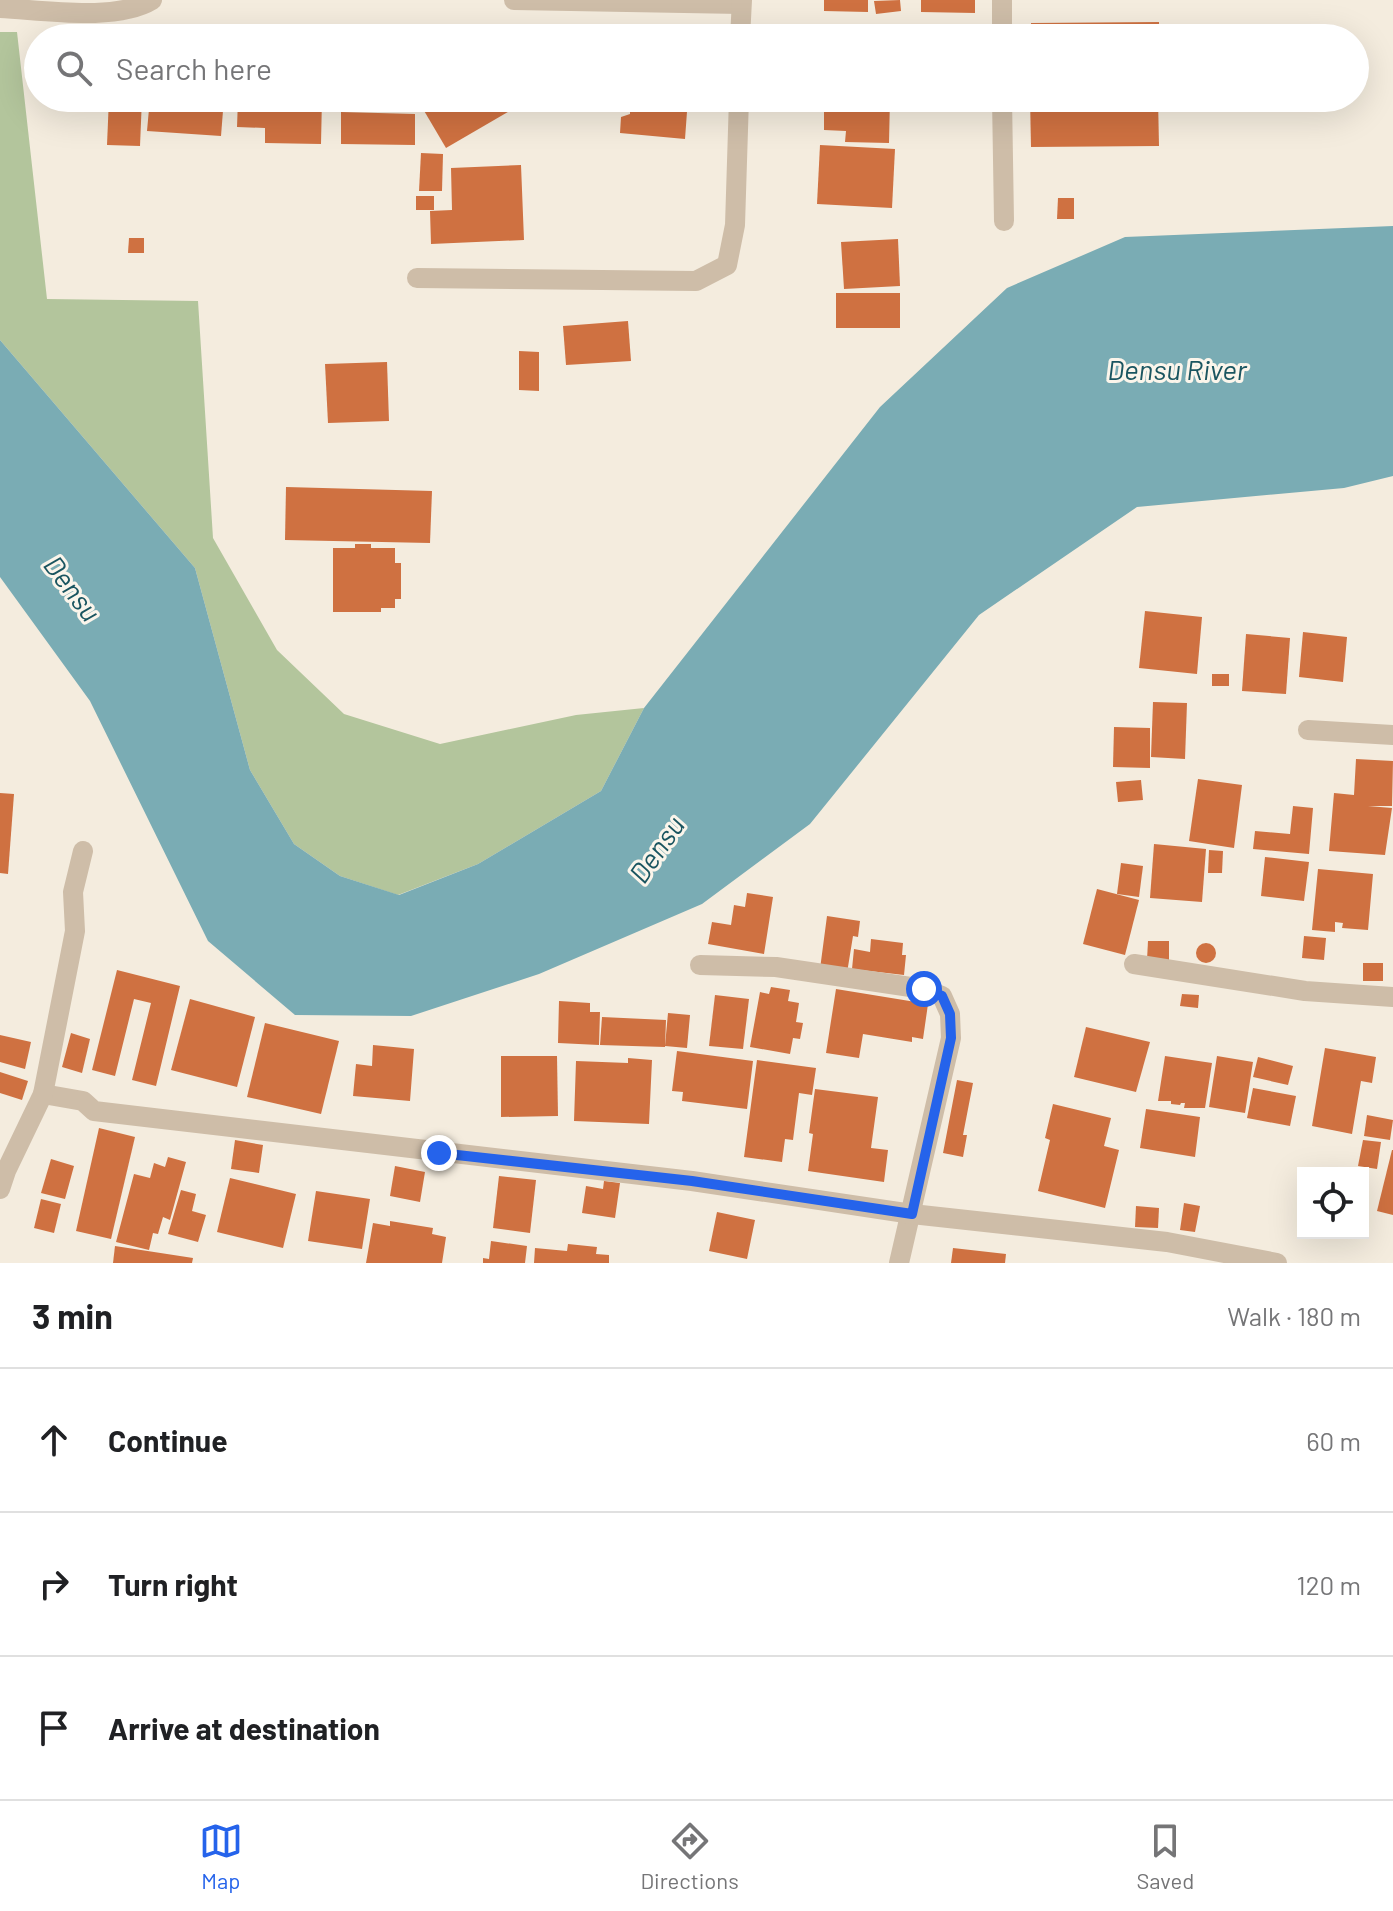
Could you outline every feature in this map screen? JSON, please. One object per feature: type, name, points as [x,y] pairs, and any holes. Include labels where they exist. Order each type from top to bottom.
[{"type":"street","points":[[0,8],[118,13],[139,8],[152,0]]},
{"type":"street","points":[[514,0],[742,2],[741,24]]},
{"type":"street","points":[[1002,0],[1002,24]]},
{"type":"street","points":[[417,278],[696,281],[727,265],[735,225],[739,112]]},
{"type":"street","points":[[1002,112],[1004,221]]},
{"type":"street","points":[[1308,730],[1393,735]]},
{"type":"street","points":[[0,1189],[43,1094],[75,931],[73,892],[83,851]]},
{"type":"street","points":[[1134,964],[1305,991],[1393,997]]},
{"type":"street","points":[[700,965],[776,967],[924,989],[942,996],[950,1014],[951,1038],[899,1263]]},
{"type":"street","points":[[43,1094],[83,1101],[94,1111],[692,1181],[912,1214],[1167,1242],[1277,1263]]},
{"type":"green space","points":[[0,32],[17,32],[47,299],[198,301],[213,538],[277,650],[344,714],[440,744],[576,715],[644,708],[601,791],[478,864],[398,895],[340,876],[294,844],[250,770],[195,568],[0,340]]},
{"type":"water","name":"Densu River","points":[[1393,226],[1393,476],[1344,488],[1137,507],[979,615],[810,824],[702,904],[539,974],[411,1016],[295,1015],[208,941],[90,701],[0,577],[0,340],[195,568],[250,770],[294,844],[340,876],[399,895],[478,864],[601,791],[644,708],[880,407],[1007,288],[1125,237]]},
{"type":"building","points":[[824,0],[868,0],[868,12],[824,11]]},
{"type":"building","points":[[900,0],[901,11],[876,14],[874,1]]},
{"type":"building","points":[[921,0],[975,0],[975,13],[921,12]]},
{"type":"building","points":[[1159,22],[1159,24],[1031,24]]},
{"type":"building","points":[[108,112],[141,112],[140,146],[107,145]]},
{"type":"building","points":[[149,112],[223,112],[221,136],[147,131]]},
{"type":"building","points":[[238,112],[322,112],[321,144],[265,143],[265,128],[237,127]]},
{"type":"building","points":[[341,112],[415,114],[415,145],[341,144]]},
{"type":"building","points":[[425,112],[508,112],[446,148]]},
{"type":"building","points":[[687,112],[685,139],[620,133],[621,117]]},
{"type":"building","points":[[824,112],[890,112],[889,143],[845,142],[846,131],[824,130]]},
{"type":"building","points":[[1030,112],[1158,112],[1159,146],[1031,147]]},
{"type":"building","points":[[820,145],[895,149],[892,208],[817,204]]},
{"type":"building","points":[[421,153],[443,154],[442,191],[419,191]]},
{"type":"building","points":[[521,165],[524,240],[431,244],[430,211],[452,210],[451,168]]},
{"type":"building","points":[[416,196],[434,196],[434,210],[416,210]]},
{"type":"building","points":[[1058,198],[1074,198],[1074,219],[1057,219]]},
{"type":"building","points":[[129,238],[144,238],[144,253],[128,253]]},
{"type":"building","points":[[898,239],[900,286],[844,289],[841,242]]},
{"type":"building","points":[[836,293],[900,293],[900,328],[836,328]]},
{"type":"building","points":[[628,321],[631,361],[566,365],[563,326]]},
{"type":"building","points":[[519,351],[539,352],[539,391],[519,390]]},
{"type":"building","points":[[387,362],[389,421],[328,423],[325,364]]},
{"type":"building","points":[[286,487],[432,491],[430,543],[285,540]]},
{"type":"building","points":[[355,544],[395,548],[395,563],[401,563],[401,599],[395,599],[395,608],[381,608],[381,612],[333,612],[333,548],[355,548]]},
{"type":"building","points":[[1145,611],[1202,617],[1197,674],[1139,668]]},
{"type":"building","points":[[1303,632],[1347,637],[1343,682],[1299,677]]},
{"type":"building","points":[[1246,634],[1290,638],[1286,694],[1242,691]]},
{"type":"building","points":[[1212,674],[1229,674],[1229,686],[1212,686]]},
{"type":"building","points":[[1153,702],[1187,703],[1185,759],[1151,757]]},
{"type":"building","points":[[1114,727],[1150,728],[1150,768],[1113,767]]},
{"type":"building","points":[[1356,759],[1393,761],[1392,806],[1368,806],[1392,808],[1385,855],[1329,851],[1334,793],[1354,795]]},
{"type":"building","points":[[1198,779],[1242,785],[1234,848],[1189,841]]},
{"type":"building","points":[[1141,780],[1143,800],[1118,802],[1116,782]]},
{"type":"building","points":[[0,793],[14,794],[8,874],[0,873]]},
{"type":"building","points":[[1293,806],[1313,808],[1309,854],[1253,849],[1255,831],[1290,834]]},
{"type":"building","points":[[1154,844],[1206,849],[1202,902],[1150,898]]},
{"type":"building","points":[[1209,850],[1223,851],[1222,873],[1208,873]]},
{"type":"building","points":[[1265,857],[1309,862],[1304,901],[1261,896]]},
{"type":"building","points":[[1121,863],[1143,866],[1139,897],[1117,894]]},
{"type":"building","points":[[1318,869],[1373,874],[1368,930],[1342,928],[1343,923],[1335,922],[1335,932],[1312,930]]},
{"type":"building","points":[[1097,889],[1139,900],[1125,955],[1083,944]]},
{"type":"building","points":[[747,893],[773,897],[764,954],[708,944],[712,922],[731,925],[734,905],[745,907]]},
{"type":"building","points":[[827,916],[860,921],[858,937],[853,936],[847,973],[820,969]]},
{"type":"building","points":[[1304,936],[1326,938],[1324,960],[1302,958]]},
{"type":"building","points":[[871,939],[903,943],[902,955],[906,955],[904,975],[852,969],[854,949],[870,952]]},
{"type":"building","points":[[1148,941],[1169,941],[1169,961],[1147,960]]},
{"type":"building","points":[[1206,943],[1213,946],[1216,953],[1213,960],[1206,963],[1199,960],[1196,953],[1199,946]]},
{"type":"building","points":[[1363,963],[1383,963],[1383,981],[1363,981]]},
{"type":"building","points":[[117,970],[180,986],[156,1086],[132,1080],[151,1003],[134,999],[115,1076],[92,1070]]},
{"type":"building","points":[[771,987],[790,990],[788,1001],[799,1003],[796,1022],[803,1023],[800,1039],[793,1038],[790,1054],[750,1047],[760,992],[769,994]]},
{"type":"building","points":[[836,989],[928,1004],[923,1039],[912,1037],[912,1042],[863,1034],[859,1058],[826,1053]]},
{"type":"building","points":[[1182,994],[1199,995],[1198,1008],[1180,1006]]},
{"type":"building","points":[[715,995],[749,999],[743,1049],[709,1046]]},
{"type":"building","points":[[190,999],[255,1017],[237,1087],[171,1070]]},
{"type":"building","points":[[559,1001],[590,1003],[590,1012],[600,1012],[599,1045],[558,1043]]},
{"type":"building","points":[[668,1013],[690,1015],[687,1048],[665,1046]]},
{"type":"building","points":[[602,1017],[666,1020],[665,1047],[600,1045]]},
{"type":"building","points":[[265,1023],[339,1041],[321,1114],[247,1097]]},
{"type":"building","points":[[1086,1027],[1150,1042],[1136,1092],[1074,1077]]},
{"type":"building","points":[[71,1033],[90,1039],[82,1073],[62,1067]]},
{"type":"building","points":[[0,1035],[31,1042],[25,1069],[0,1062]]},
{"type":"building","points":[[373,1045],[414,1049],[410,1101],[353,1096],[356,1064],[372,1066]]},
{"type":"building","points":[[1325,1048],[1376,1057],[1372,1083],[1361,1081],[1352,1134],[1312,1126]]},
{"type":"building","points":[[677,1051],[753,1061],[747,1109],[682,1101],[683,1092],[672,1091]]},
{"type":"building","points":[[501,1056],[557,1056],[558,1116],[501,1117]]},
{"type":"building","points":[[1165,1056],[1212,1063],[1205,1108],[1184,1108],[1185,1103],[1158,1101]]},
{"type":"building","points":[[1217,1056],[1253,1062],[1245,1113],[1209,1107]]},
{"type":"building","points":[[1258,1057],[1293,1066],[1288,1085],[1253,1077]]},
{"type":"building","points":[[628,1058],[652,1060],[649,1124],[574,1121],[576,1061],[628,1063]]},
{"type":"building","points":[[757,1060],[816,1068],[812,1095],[799,1093],[793,1140],[785,1139],[782,1162],[744,1157]]},
{"type":"building","points":[[0,1072],[28,1081],[22,1100],[0,1093]]},
{"type":"building","points":[[957,1080],[973,1083],[963,1135],[967,1135],[963,1157],[943,1153]]},
{"type":"building","points":[[1253,1088],[1296,1096],[1290,1126],[1247,1118]]},
{"type":"building","points":[[815,1089],[878,1097],[871,1148],[888,1150],[884,1182],[808,1171]]},
{"type":"building","points":[[1053,1104],[1111,1118],[1104,1146],[1119,1150],[1105,1208],[1038,1191],[1050,1140],[1045,1138]]},
{"type":"building","points":[[1146,1109],[1200,1117],[1195,1157],[1140,1148]]},
{"type":"building","points":[[1367,1115],[1393,1120],[1390,1140],[1364,1136]]},
{"type":"building","points":[[99,1128],[135,1137],[111,1239],[76,1231]]},
{"type":"building","points":[[235,1140],[263,1145],[259,1173],[231,1169]]},
{"type":"building","points":[[1363,1140],[1381,1142],[1377,1169],[1358,1166]]},
{"type":"building","points":[[1393,1150],[1393,1215],[1377,1211]]},
{"type":"building","points":[[168,1157],[186,1162],[170,1220],[163,1217],[158,1234],[153,1233],[149,1250],[116,1242],[134,1174],[150,1178],[154,1163],[165,1167]]},
{"type":"building","points":[[51,1159],[74,1166],[65,1199],[41,1193]]},
{"type":"building","points":[[395,1166],[425,1172],[420,1202],[390,1196]]},
{"type":"building","points":[[499,1176],[536,1180],[530,1233],[493,1228]]},
{"type":"building","points":[[230,1178],[296,1194],[283,1248],[217,1232]]},
{"type":"building","points":[[604,1181],[620,1183],[615,1218],[582,1213],[586,1186],[603,1189]]},
{"type":"building","points":[[181,1190],[196,1194],[192,1211],[206,1215],[198,1242],[168,1234]]},
{"type":"building","points":[[316,1191],[370,1199],[362,1249],[308,1241]]},
{"type":"building","points":[[41,1199],[61,1204],[54,1233],[34,1228]]},
{"type":"building","points":[[1184,1203],[1200,1206],[1195,1232],[1180,1230]]},
{"type":"building","points":[[1136,1206],[1159,1208],[1158,1228],[1135,1227]]},
{"type":"building","points":[[717,1212],[755,1220],[747,1259],[709,1251]]},
{"type":"building","points":[[390,1221],[433,1228],[432,1234],[446,1237],[442,1263],[366,1263],[373,1223],[390,1226]]},
{"type":"building","points":[[491,1241],[527,1246],[525,1263],[483,1263],[483,1258],[489,1259]]},
{"type":"building","points":[[568,1244],[597,1247],[596,1254],[609,1255],[609,1263],[534,1263],[535,1248],[567,1251]]},
{"type":"building","points":[[115,1246],[193,1258],[192,1263],[113,1263]]},
{"type":"building","points":[[953,1248],[1006,1254],[1005,1263],[951,1263]]},
{"type":"route","points":[[439,1153],[692,1181],[912,1214],[951,1038],[950,1014],[942,996],[924,989]]},
{"type":"water label","name":"Densu","points":[[73,588]]},
{"type":"water label","name":"Densu","points":[[656,849]]}]
